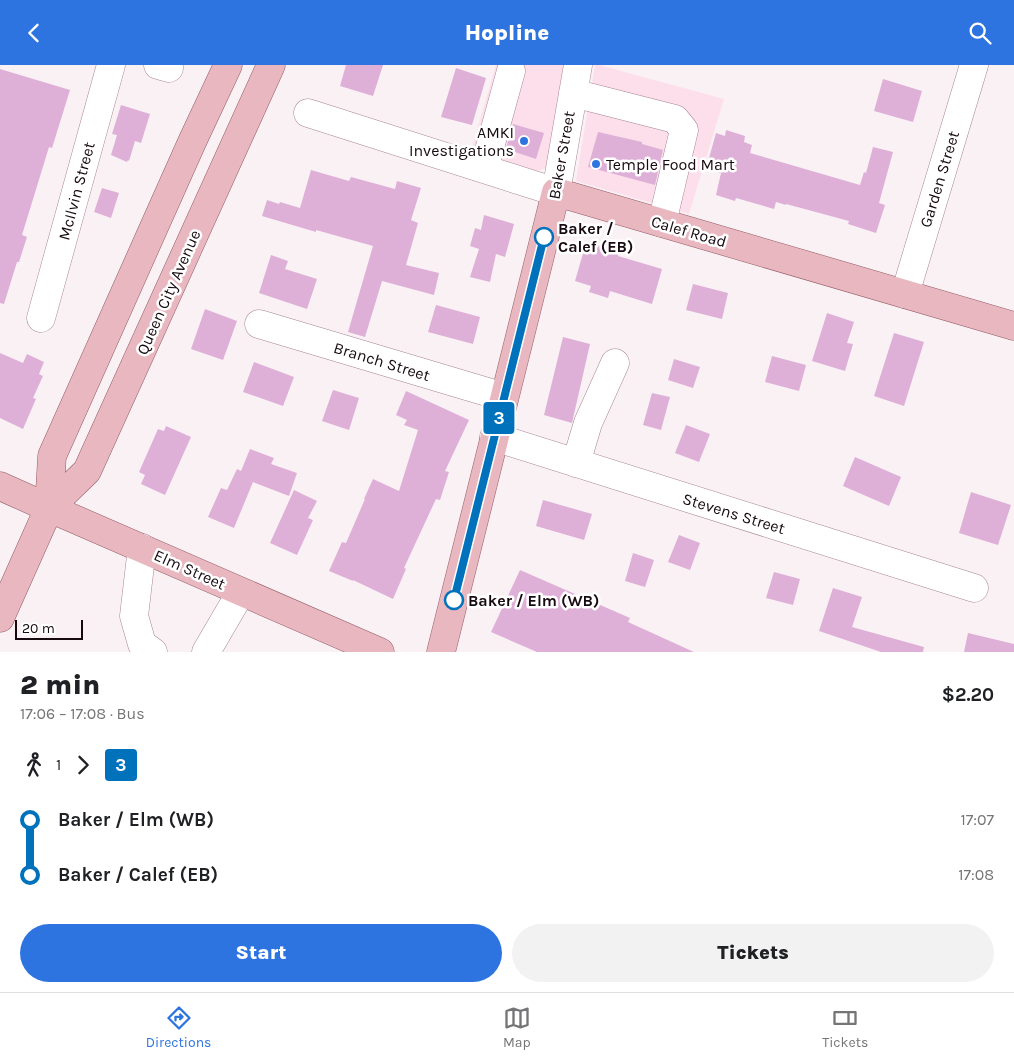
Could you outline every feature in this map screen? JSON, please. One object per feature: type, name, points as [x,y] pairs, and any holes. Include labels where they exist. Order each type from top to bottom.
[{"type":"main road","name":"Queen City Avenue","points":[[0,618],[49,508],[52,456],[228,65]]},
{"type":"main road","name":"Queen City Avenue","points":[[49,508],[87,471],[272,65]]},
{"type":"main road","name":"Calef Road","points":[[556,192],[1014,326]]},
{"type":"main road","name":"Baker Street","points":[[441,652],[556,192]]},
{"type":"main road","name":"Elm Street","points":[[0,486],[380,652]]},
{"type":"street","name":"McIlvin Street","points":[[41,318],[111,65]]},
{"type":"street","name":"Baker Street","points":[[556,192],[578,65]]},
{"type":"street","name":"Garden Street","points":[[905,293],[974,65]]},
{"type":"street","points":[[484,169],[511,71]]},
{"type":"street","points":[[573,93],[674,119],[684,130],[662,223]]},
{"type":"street","name":"Calef Road","points":[[308,113],[556,192]]},
{"type":"street","name":"Branch Street","points":[[259,324],[504,397]]},
{"type":"street","points":[[576,463],[588,423],[615,363]]},
{"type":"street","name":"Stevens Street","points":[[494,437],[974,588]]},
{"type":"street","points":[[142,549],[134,616],[142,644],[153,652]]},
{"type":"street","points":[[206,652],[241,592]]},
{"type":"shaded area","points":[[496,65],[564,65],[549,161],[545,168],[536,171],[471,151]]},
{"type":"shaded area","points":[[595,65],[724,99],[689,214],[576,181]]},
{"type":"building","points":[[346,65],[383,65],[373,96],[340,86]]},
{"type":"building","points":[[456,68],[486,78],[472,125],[441,117]]},
{"type":"building","points":[[0,69],[70,90],[52,148],[49,147],[22,235],[27,237],[4,304],[0,303]]},
{"type":"building","points":[[883,79],[922,91],[913,122],[874,111]]},
{"type":"building","points":[[121,105],[150,114],[141,143],[135,141],[129,161],[127,162],[111,155],[117,135],[112,134]]},
{"type":"building","name":"AMKI Investigations","points":[[513,124],[544,133],[536,159],[506,149]]},
{"type":"building","points":[[726,130],[745,136],[744,142],[752,145],[750,153],[860,185],[864,172],[866,173],[873,147],[893,152],[879,203],[885,205],[876,233],[848,224],[849,221],[786,204],[776,202],[774,209],[736,198],[735,201],[716,195],[721,173],[706,169],[716,133],[725,136]]},
{"type":"building","points":[[598,132],[642,142],[642,144],[663,150],[655,185],[588,167]]},
{"type":"building","points":[[311,170],[349,181],[351,177],[395,189],[397,181],[421,188],[411,220],[418,223],[406,265],[439,273],[434,295],[382,281],[365,337],[348,332],[373,246],[262,216],[267,200],[300,208]]},
{"type":"building","points":[[102,188],[119,193],[111,218],[94,212]]},
{"type":"building","points":[[484,215],[514,224],[505,257],[496,254],[490,282],[470,277],[479,249],[470,246],[475,228],[481,230]]},
{"type":"building","points":[[591,243],[619,252],[618,256],[662,269],[652,304],[610,291],[608,298],[589,292],[591,286],[575,281],[584,250],[588,251]]},
{"type":"building","points":[[271,255],[288,261],[285,269],[317,279],[307,309],[259,293]]},
{"type":"building","points":[[693,284],[728,293],[722,319],[686,310]]},
{"type":"building","points":[[436,305],[480,317],[473,344],[428,332]]},
{"type":"building","points":[[205,309],[237,321],[223,360],[191,349]]},
{"type":"building","points":[[827,313],[854,322],[847,343],[853,344],[845,371],[812,361]]},
{"type":"building","points":[[894,333],[924,342],[904,406],[874,396]]},
{"type":"building","points":[[563,337],[590,344],[572,423],[544,415]]},
{"type":"building","points":[[0,353],[23,363],[27,354],[44,362],[39,374],[43,376],[33,398],[36,399],[23,429],[0,418]]},
{"type":"building","points":[[772,356],[806,365],[799,391],[765,382]]},
{"type":"building","points":[[674,359],[700,367],[693,388],[668,380]]},
{"type":"building","points":[[254,362],[294,377],[283,406],[243,392]]},
{"type":"building","points":[[333,390],[359,398],[349,430],[322,421]]},
{"type":"building","points":[[406,391],[469,420],[445,471],[449,472],[440,500],[436,499],[404,568],[406,569],[393,599],[329,571],[342,542],[346,543],[373,479],[399,491],[418,430],[404,425],[407,420],[396,415]]},
{"type":"building","points":[[652,393],[670,397],[661,430],[643,425]]},
{"type":"building","points":[[686,425],[710,434],[699,462],[675,453]]},
{"type":"building","points":[[166,426],[191,437],[165,495],[141,484],[145,475],[139,472],[158,429],[164,431]]},
{"type":"building","points":[[250,449],[274,458],[271,464],[297,473],[289,496],[253,482],[234,528],[208,517],[221,488],[227,490],[237,469],[241,471]]},
{"type":"building","points":[[855,457],[901,477],[889,506],[843,486]]},
{"type":"building","points":[[294,490],[317,501],[308,518],[313,520],[297,555],[270,543]]},
{"type":"building","points":[[971,492],[1011,505],[998,545],[959,533]]},
{"type":"building","points":[[543,500],[592,514],[584,540],[536,526]]},
{"type":"building","points":[[679,535],[700,543],[690,570],[668,562]]},
{"type":"building","points":[[633,553],[654,560],[645,587],[625,581]]},
{"type":"building","points":[[520,570],[630,618],[628,622],[694,652],[537,652],[491,632]]},
{"type":"building","points":[[774,572],[800,579],[793,605],[766,598]]},
{"type":"building","points":[[833,588],[862,597],[852,627],[924,647],[923,652],[881,652],[819,631]]},
{"type":"building","points":[[968,633],[1014,644],[1014,652],[964,652]]},
{"type":"bus line","name":"3","points":[[454,600],[544,237]]},
{"type":"place","name":"AMKI Investigations","points":[[524,141]]},
{"type":"place","name":"Temple Food Mart","points":[[596,164]]},
{"type":"place","name":"Baker / Calef (EB)","points":[[544,237]]},
{"type":"place","name":"Baker / Elm (WB)","points":[[454,600]]}]
